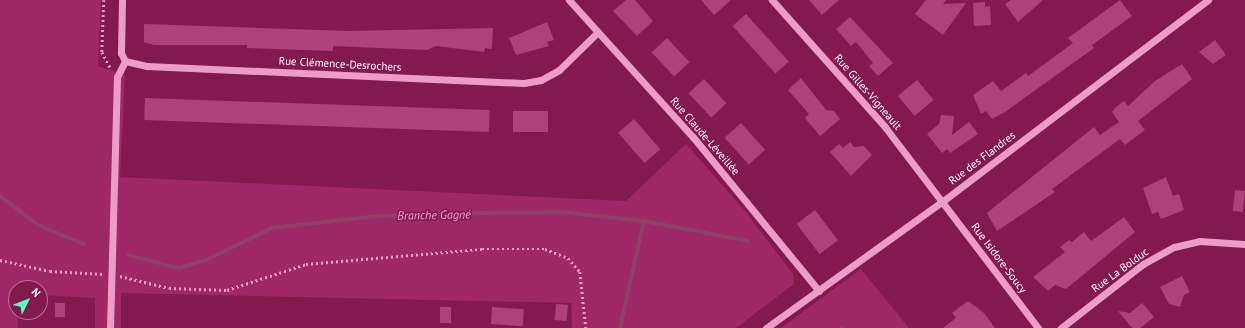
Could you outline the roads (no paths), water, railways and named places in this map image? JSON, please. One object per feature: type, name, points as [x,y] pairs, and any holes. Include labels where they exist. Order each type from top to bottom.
[{"type":"street","points":[[110,328],[117,77],[126,61],[121,53],[122,0]]},
{"type":"street","name":"Rue Claude-Léveillée","points":[[569,0],[703,149],[818,291]]},
{"type":"street","name":"Rue Gilles-Vigneault","points":[[772,0],[885,127],[943,200]]},
{"type":"street","name":"Rue des Flandres","points":[[766,328],[943,200],[1208,0]]},
{"type":"street","name":"Rue Clémence-Desrochers","points":[[126,61],[147,66],[524,83],[541,80],[559,70],[598,32]]},
{"type":"street","name":"Rue Isidore-Soucy","points":[[943,200],[1038,328]]},
{"type":"street","name":"Rue La Bolduc","points":[[1061,328],[1143,264],[1174,247],[1199,241],[1245,244]]},
{"type":"waterway","name":"Branche Gagné","points":[[0,196],[38,225],[84,244]]},
{"type":"waterway","name":"Branche Gagné","points":[[128,255],[179,268],[206,260],[272,228],[378,216],[485,213],[562,212],[644,221],[748,241]]},
{"type":"waterway","points":[[620,328],[644,221]]}]
